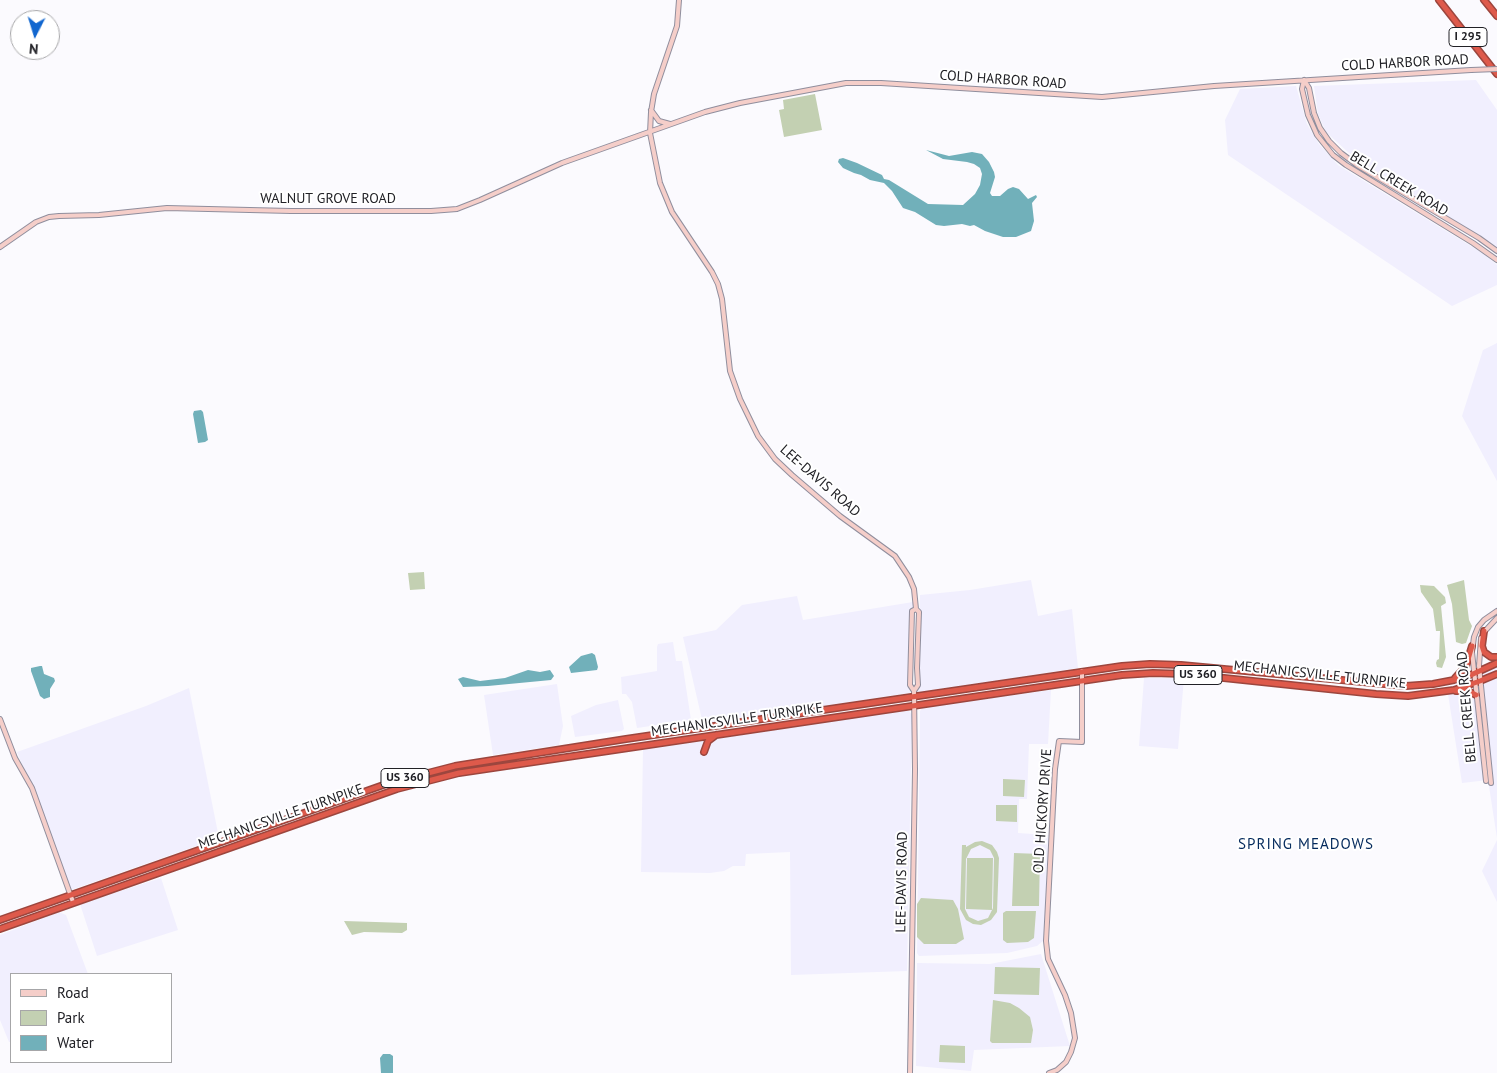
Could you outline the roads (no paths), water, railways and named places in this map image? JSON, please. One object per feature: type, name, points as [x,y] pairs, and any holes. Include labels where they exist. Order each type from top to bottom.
[{"type":"highway","name":"I 295","points":[[1438,0],[1497,74]]},
{"type":"highway","name":"I 295","points":[[1484,0],[1497,16]]},
{"type":"highway","points":[[1484,631],[1482,646],[1484,652],[1488,656],[1497,657]]},
{"type":"highway","points":[[1454,680],[1466,666],[1472,646]]},
{"type":"highway","name":"MECHANICSVILLE TURNPIKE","points":[[0,920],[389,783],[434,770],[914,694],[1127,666],[1163,664],[1211,667],[1406,686],[1435,684],[1454,680],[1476,673],[1497,663]]},
{"type":"highway","name":"MECHANICSVILLE TURNPIKE","points":[[0,929],[397,788],[432,778],[499,766],[1122,674],[1168,673],[1216,676],[1388,696],[1413,696],[1448,691],[1497,674]]},
{"type":"highway","points":[[1448,691],[1468,691],[1476,695]]},
{"type":"highway","points":[[704,752],[708,741],[720,734]]},
{"type":"main road","points":[[650,133],[654,94],[677,26],[679,0]]},
{"type":"main road","name":"COLD HARBOR ROAD","points":[[650,133],[729,105],[846,83],[881,83],[1102,97],[1180,88],[1497,70]]},
{"type":"main road","name":"BELL CREEK ROAD","points":[[1304,80],[1309,88],[1314,112],[1320,128],[1341,153],[1479,238],[1497,252]]},
{"type":"main road","name":"BELL CREEK ROAD","points":[[1304,80],[1302,89],[1308,116],[1317,135],[1333,155],[1497,260]]},
{"type":"main road","points":[[651,110],[659,121],[672,124]]},
{"type":"main road","name":"WALNUT GROVE ROAD","points":[[0,247],[36,222],[49,217],[59,216],[100,215],[167,208],[306,212],[457,209],[556,166],[650,133]]},
{"type":"main road","name":"LEE-DAVIS ROAD","points":[[650,133],[658,176],[667,202],[718,284],[722,298],[733,382],[758,436],[792,475],[840,516],[880,544],[898,560],[912,584],[918,612],[918,685],[914,694]]},
{"type":"main road","name":"LEE-DAVIS ROAD","points":[[910,1073],[915,770],[914,694],[910,685],[912,611],[916,608]]},
{"type":"main road","name":"BELL CREEK ROAD","points":[[1491,780],[1472,646],[1478,627],[1497,611]]},
{"type":"main road","points":[[1484,631],[1497,618]]},
{"type":"main road","name":"BELL CREEK ROAD","points":[[1476,673],[1479,646],[1484,631]]},
{"type":"main road","points":[[912,635],[915,638],[918,655]]},
{"type":"main road","points":[[1082,671],[1083,680]]},
{"type":"main road","name":"OLD HICKORY DRIVE","points":[[1048,1073],[1057,1070],[1066,1062],[1072,1052],[1075,1038],[1073,1020],[1068,1003],[1048,959],[1046,947],[1055,770],[1059,741],[1072,742],[1077,739],[1082,728],[1083,680]]},
{"type":"main road","name":"BELL CREEK ROAD","points":[[1477,682],[1476,695],[1486,781],[1497,782]]},
{"type":"main road","points":[[0,719],[17,763],[32,788],[72,902]]},
{"type":"main road","points":[[1490,768],[1496,775]]},
{"type":"main road","name":"BELL CREEK ROAD","points":[[1491,780],[1496,775]]},
{"type":"water","points":[[926,150],[949,156],[972,152],[982,154],[994,172],[995,177],[990,193],[992,196],[1000,196],[1013,187],[1019,189],[1028,199],[1036,195],[1037,197],[1032,203],[1034,221],[1031,231],[1016,237],[1003,237],[974,225],[936,225],[915,212],[903,208],[892,191],[884,183],[870,180],[843,168],[838,162],[839,159],[843,158],[857,163],[882,175],[884,179],[889,180],[928,204],[963,205],[975,194],[980,185],[982,174],[980,168],[967,162],[943,159]]},
{"type":"water","points":[[201,410],[208,440],[198,443],[193,414],[194,411]]},
{"type":"water","points":[[592,653],[595,655],[597,670],[571,673],[569,667],[581,656]]},
{"type":"water","points":[[42,666],[44,674],[54,678],[55,681],[50,689],[50,697],[44,699],[40,696],[31,671],[31,668]]},
{"type":"water","points":[[528,670],[540,672],[550,670],[554,676],[551,680],[463,687],[458,679],[463,677],[480,681],[505,678]]},
{"type":"water","points":[[383,1054],[393,1056],[393,1073],[381,1073],[380,1058]]},
{"type":"district","name":"SPRING MEADOWS","points":[[1306,845]]}]
